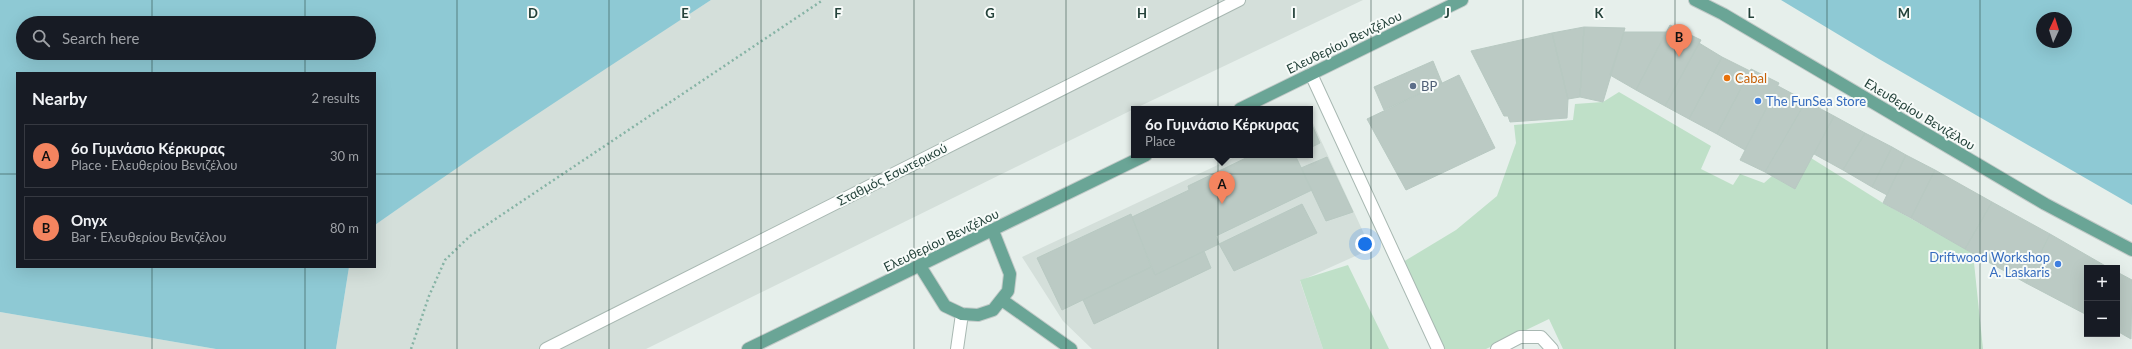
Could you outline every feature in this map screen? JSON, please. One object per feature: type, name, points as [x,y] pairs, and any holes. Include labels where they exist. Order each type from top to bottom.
[{"type":"main road","name":"Ελευθερίου Βενιζέλου","points":[[1246,106],[1462,0]]},
{"type":"main road","name":"Ελευθερίου Βενιζέλου","points":[[1695,0],[1723,14],[2045,204],[2132,250]]},
{"type":"main road","name":"Ελευθερίου Βενιζέλου","points":[[748,349],[993,231],[1140,158]]},
{"type":"main road","points":[[920,266],[945,306],[962,314],[978,315],[993,310],[1008,291],[1010,274],[993,231]]},
{"type":"main road","points":[[1002,300],[1070,349]]},
{"type":"street","name":"Σταθμός Εσωτερικού","points":[[546,349],[1239,0]]},
{"type":"street","points":[[1311,74],[1438,349]]},
{"type":"street","points":[[957,349],[962,314]]},
{"type":"street","points":[[1497,349],[1520,337],[1541,337],[1552,349]]},
{"type":"path","points":[[411,349],[429,296],[445,260],[470,236],[823,0]]},
{"type":"shaded area","points":[[711,0],[1363,0],[1140,106],[1131,106],[1131,110],[646,349],[336,349],[349,268],[376,268],[376,224],[588,79]]},
{"type":"shaded area","points":[[1313,123],[1371,249],[1300,281],[1323,349],[1092,349],[1063,321],[1022,257],[1233,158],[1313,158]]},
{"type":"shaded area","points":[[0,312],[216,349],[0,349]]},
{"type":"green space","points":[[1619,92],[1711,146],[1701,169],[1733,185],[1740,174],[1764,183],[1772,176],[1795,188],[1811,158],[1883,203],[1973,253],[1983,349],[1563,349],[1549,319],[1486,349],[1445,349],[1403,262],[1456,230],[1497,196],[1516,143],[1514,125],[1573,120],[1575,104],[1603,102]]},
{"type":"green space","points":[[1348,265],[1389,349],[1323,349],[1300,280]]},
{"type":"water","points":[[0,0],[711,0],[500,139],[376,224],[376,72],[16,72],[16,268],[349,268],[336,349],[216,349],[0,312]]},
{"type":"water","points":[[1781,0],[2132,0],[2132,205],[1879,59]]},
{"type":"building","points":[[1670,25],[1701,40],[1665,106],[1636,90]]},
{"type":"building","points":[[1584,27],[1625,28],[1603,102],[1580,97]]},
{"type":"building","points":[[1584,27],[1580,97],[1568,99],[1552,33]]},
{"type":"building","points":[[1624,32],[1666,32],[1636,90],[1610,75]]},
{"type":"building","points":[[1552,33],[1568,99],[1567,118],[1510,122],[1508,116],[1504,116],[1471,51]]},
{"type":"building","points":[[1699,43],[1722,57],[1689,119],[1665,106]]},
{"type":"building","points":[[1722,57],[1750,71],[1717,134],[1689,119]]},
{"type":"building","points":[[1433,61],[1442,83],[1384,110],[1374,87]]},
{"type":"building","points":[[1751,69],[1779,83],[1745,150],[1717,134]]},
{"type":"building","points":[[1459,75],[1495,148],[1406,190],[1367,119]]},
{"type":"building","points":[[1778,86],[1806,101],[1765,172],[1740,160]]},
{"type":"building","points":[[1806,101],[1834,116],[1795,189],[1765,172]]},
{"type":"building","points":[[1834,116],[1865,133],[1843,170],[1814,154]]},
{"type":"building","points":[[1313,127],[1320,143],[1313,146]]},
{"type":"building","points":[[1865,133],[1892,147],[1872,187],[1843,170]]},
{"type":"building","points":[[1892,147],[1906,155],[1887,195],[1872,187]]},
{"type":"building","points":[[1906,155],[1935,170],[1911,218],[1883,203]]},
{"type":"building","points":[[1327,157],[1353,212],[1326,221],[1301,168]]},
{"type":"building","points":[[1246,158],[1296,158],[1312,190],[1216,236],[1219,244],[1155,275],[1132,217],[1189,190],[1188,186]]},
{"type":"building","points":[[1935,170],[1992,202],[1965,249],[1911,218]]},
{"type":"building","points":[[1992,202],[2050,234],[2026,283],[1965,249]]},
{"type":"building","points":[[1302,204],[1317,233],[1234,271],[1219,244]]},
{"type":"building","points":[[1131,214],[1151,267],[1062,310],[1037,258]]},
{"type":"building","points":[[2050,234],[2104,265],[2084,265],[2084,313],[2026,283]]},
{"type":"building","points":[[1204,251],[1211,268],[1094,324],[1083,300],[1151,267],[1155,275]]},
{"type":"building","points":[[2120,274],[2132,280],[2131,339],[2120,333]]},
{"type":"place","name":"Onyx","points":[[1679,57]]},
{"type":"place","name":"Cabal","points":[[1727,78]]},
{"type":"place","name":"BP","points":[[1413,86]]},
{"type":"place","name":"The FunSea Store","points":[[1758,101]]},
{"type":"place","name":"6ο Γυμνάσιο Κέρκυρας","points":[[1222,204]]},
{"type":"place","name":"Driftwood Workshop A. Laskaris","points":[[2058,264]]}]
